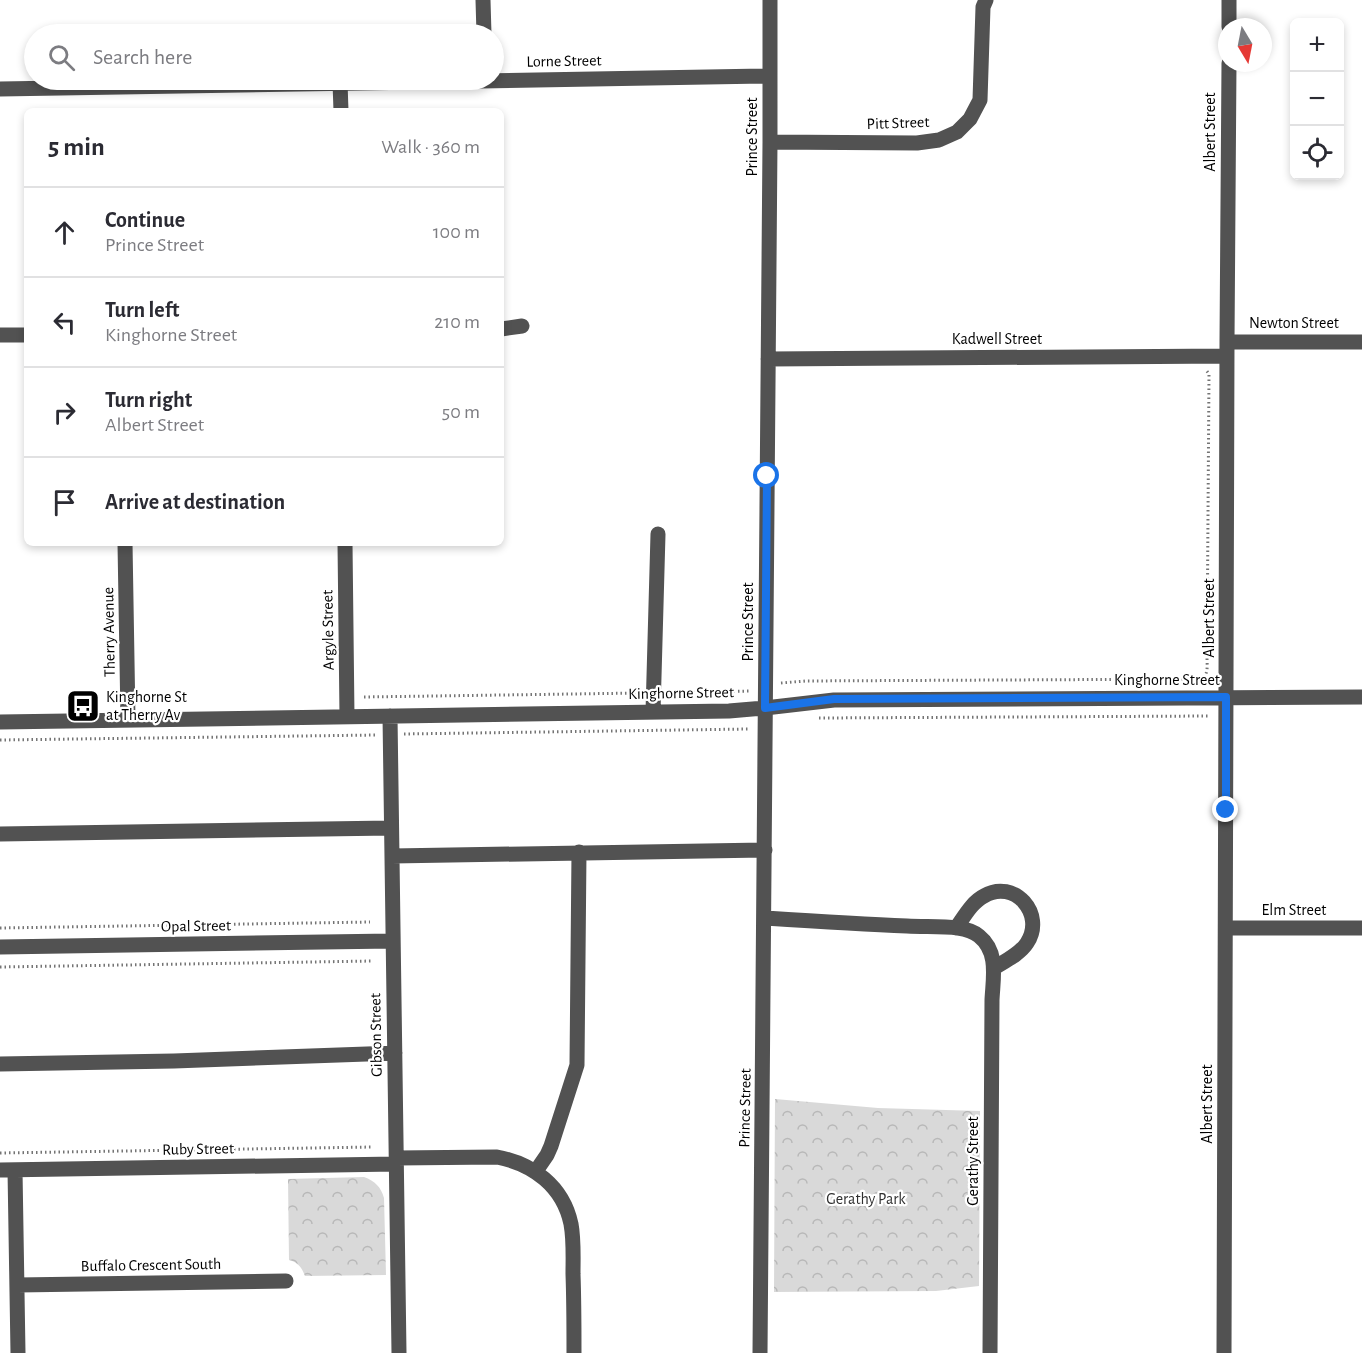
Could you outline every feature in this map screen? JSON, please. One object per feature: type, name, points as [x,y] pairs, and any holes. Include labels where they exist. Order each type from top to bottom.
[{"type":"street","points":[[483,0],[484,24]]},
{"type":"street","name":"Prince Street","points":[[760,1353],[770,0]]},
{"type":"street","name":"Pitt Street","points":[[770,142],[917,143],[939,140],[957,132],[970,119],[980,100],[983,7],[986,0]]},
{"type":"street","points":[[1229,0],[1229,18]]},
{"type":"street","name":"Albert Street","points":[[1224,1353],[1229,72]]},
{"type":"street","name":"Lorne Street","points":[[504,80],[769,76]]},
{"type":"street","name":"Lorne Street","points":[[0,89],[24,89]]},
{"type":"street","points":[[340,90],[341,108]]},
{"type":"street","points":[[504,329],[522,326]]},
{"type":"street","points":[[0,335],[24,335]]},
{"type":"street","name":"Newton Street","points":[[1227,349],[1362,342]]},
{"type":"street","name":"Kadwell Street","points":[[768,359],[1227,349]]},
{"type":"street","points":[[653,712],[658,534]]},
{"type":"street","name":"Therry Avenue","points":[[125,546],[128,720]]},
{"type":"street","name":"Argyle Street","points":[[345,546],[347,717]]},
{"type":"street","name":"Kinghorne Street","points":[[0,722],[729,711],[834,699],[1362,697]]},
{"type":"street","name":"Gibson Street","points":[[390,716],[399,1353]]},
{"type":"street","points":[[0,834],[391,828]]},
{"type":"street","points":[[392,856],[765,850]]},
{"type":"street","points":[[574,1353],[571,1226],[559,1196],[548,1181],[536,1172],[551,1146],[577,1065],[579,852]]},
{"type":"street","points":[[956,928],[979,898],[994,891],[1012,893],[1026,903],[1031,910],[1034,927],[1027,943],[1012,957],[994,968]]},
{"type":"street","name":"Gerathy Street","points":[[765,918],[956,928],[977,934],[990,949],[994,968],[990,1353]]},
{"type":"street","name":"Elm Street","points":[[1226,928],[1362,928]]},
{"type":"street","name":"Opal Street","points":[[0,947],[393,941]]},
{"type":"street","points":[[0,1064],[174,1061],[394,1053]]},
{"type":"street","name":"Ruby Street","points":[[7,1170],[396,1161],[497,1156],[536,1172]]},
{"type":"street","points":[[7,1170],[17,1285],[18,1353]]},
{"type":"street","name":"Buffalo Crescent South","points":[[17,1285],[286,1281]]},
{"type":"path","points":[[781,683],[805,681],[1188,680],[1204,678],[1207,674],[1209,374],[1206,369],[1200,368]]},
{"type":"path","points":[[364,697],[751,691]]},
{"type":"path","points":[[810,718],[1209,716]]},
{"type":"path","points":[[403,734],[749,729]]},
{"type":"path","points":[[0,740],[377,735]]},
{"type":"path","points":[[0,928],[370,922]]},
{"type":"path","points":[[0,967],[373,961]]},
{"type":"path","points":[[0,1153],[373,1147]]},
{"type":"green space","name":"Gerathy Park","points":[[775,1099],[878,1108],[980,1111],[979,1286],[936,1291],[774,1292]]},
{"type":"green space","points":[[364,1177],[377,1185],[384,1198],[386,1275],[305,1276],[295,1262],[289,1260],[288,1179]]},
{"type":"place","name":"Kinghorne St at Therry Av","points":[[83,706]]},
{"type":"route","points":[[767,476],[765,708],[834,699],[1226,697],[1226,810]]}]
